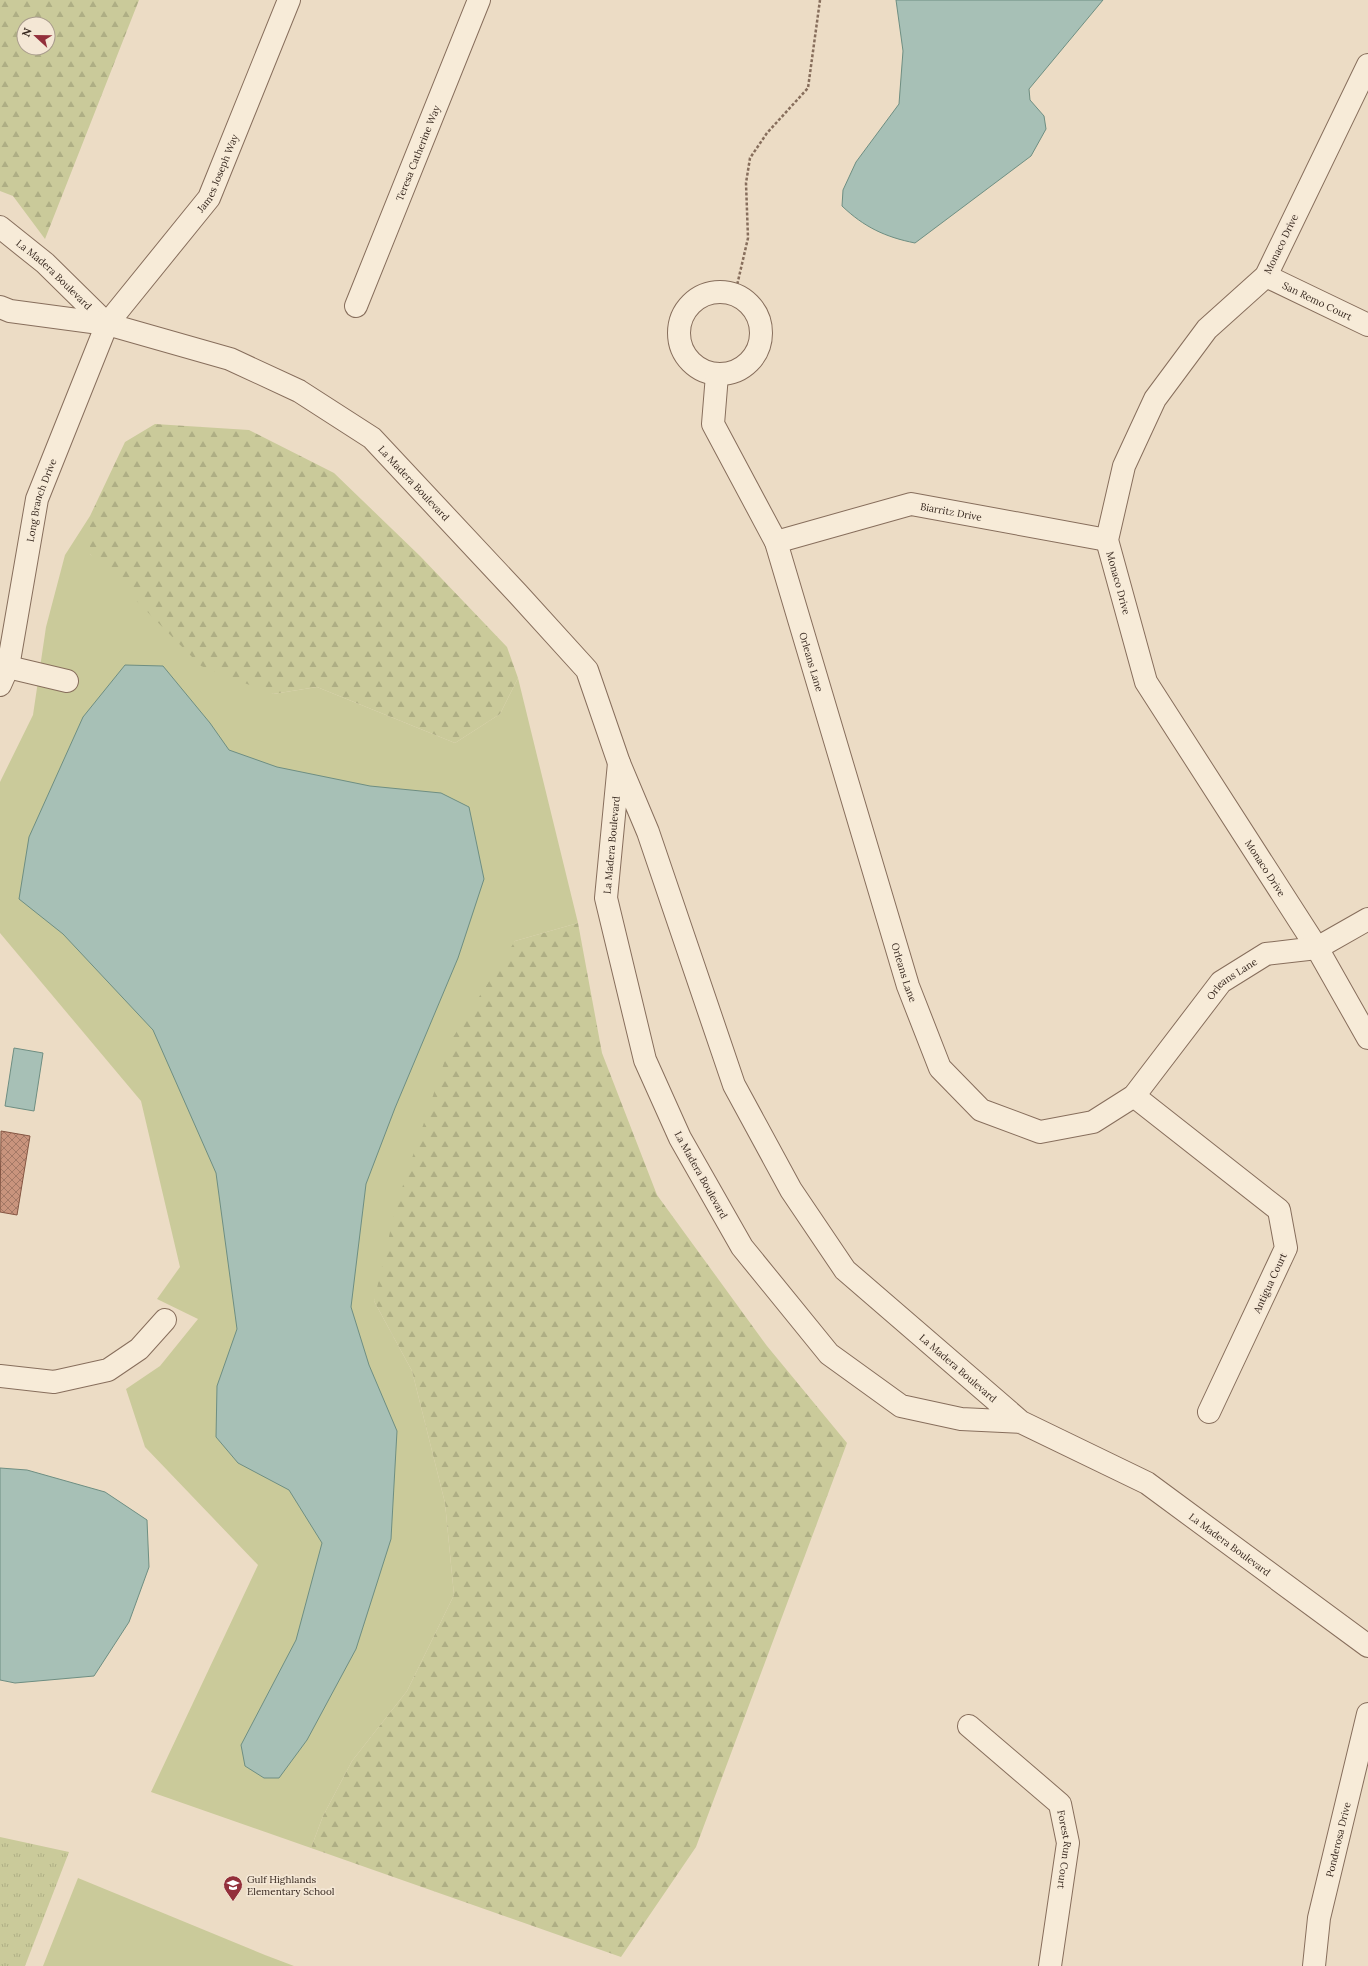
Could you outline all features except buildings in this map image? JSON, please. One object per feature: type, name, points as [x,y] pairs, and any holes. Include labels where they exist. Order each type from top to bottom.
[{"type":"street","name":"James Joseph Way","points":[[107,324],[210,198],[289,0]]},
{"type":"street","name":"Teresa Catherine Way","points":[[356,306],[479,0]]},
{"type":"street","name":"Monaco Drive","points":[[1368,65],[1266,276],[1207,329],[1155,399],[1124,466],[1107,540],[1146,682],[1317,948],[1368,1038]]},
{"type":"street","name":"La Madera Boulevard","points":[[0,227],[45,263],[107,324]]},
{"type":"street","name":"San Remo Court","points":[[1266,276],[1368,325]]},
{"type":"street","points":[[722,291],[735,294],[747,301],[756,310],[761,323],[762,336],[755,354],[742,369],[730,374],[717,375],[703,371],[691,363],[682,351],[679,337],[680,323],[686,310],[696,300],[708,293],[722,291]]},
{"type":"street","name":"La Madera Boulevard","points":[[0,307],[10,311],[107,324],[230,359],[299,391],[372,438],[587,670],[619,763],[648,832],[734,1085],[791,1190],[845,1270],[1021,1422],[1147,1484],[1368,1646]]},
{"type":"street","name":"Long Branch Drive","points":[[4,676],[37,499],[107,324]]},
{"type":"street","name":"Orleans Lane","points":[[717,375],[713,424],[776,542],[908,986],[940,1068],[981,1110],[1040,1132],[1093,1122],[1134,1096],[1221,982],[1266,954],[1317,948],[1368,919]]},
{"type":"street","name":"Biarritz Drive","points":[[776,542],[911,504],[1107,540]]},
{"type":"street","points":[[4,676],[67,680]]},
{"type":"street","name":"La Madera Boulevard","points":[[619,763],[606,898],[645,1060],[680,1138],[742,1247],[829,1354],[901,1406],[961,1419],[1021,1422]]},
{"type":"street","name":"Antigua Court","points":[[1134,1096],[1279,1210],[1286,1248],[1209,1412]]},
{"type":"street","points":[[0,1376],[54,1382],[108,1370],[139,1350],[165,1320]]},
{"type":"street","name":"Ponderosa Drive","points":[[1314,1966],[1319,1918],[1368,1714]]},
{"type":"street","name":"Forest Run Court","points":[[969,1726],[1060,1804],[1068,1843],[1050,1966]]},
{"type":"path","points":[[735,294],[748,238],[746,182],[750,158],[767,133],[808,88],[820,0]]},
{"type":"green space","points":[[0,0],[139,0],[45,239],[13,196],[0,191]]},
{"type":"green space","points":[[155,424],[249,430],[334,473],[420,556],[507,647],[518,678],[500,714],[455,743],[317,687],[273,694],[201,666],[90,554],[90,516],[125,442]]},
{"type":"green space","points":[[90,516],[90,554],[273,694],[317,687],[455,743],[500,714],[518,678],[578,923],[515,941],[374,1301],[412,1371],[445,1503],[454,1595],[407,1691],[352,1761],[323,1816],[311,1848],[151,1792],[258,1565],[145,1447],[126,1389],[160,1366],[198,1319],[157,1299],[180,1267],[141,1101],[0,933],[0,782],[33,715],[46,627],[65,555]]},
{"type":"green space","points":[[578,923],[602,1053],[657,1195],[767,1346],[847,1443],[696,1847],[621,1957],[311,1848],[323,1816],[352,1761],[407,1691],[454,1595],[445,1503],[412,1371],[374,1301],[396,1206],[452,1039],[515,941]]},
{"type":"green space","points":[[0,1837],[69,1852],[25,1966],[0,1966]]},
{"type":"green space","points":[[78,1878],[265,1955],[294,1966],[43,1966]]},
{"type":"shaded area","points":[[896,0],[1103,0],[1029,89],[1030,100],[1044,116],[1046,129],[1031,156],[915,243],[894,238],[876,230],[858,220],[842,206],[843,190],[856,162],[899,104],[903,51]]},
{"type":"shaded area","points":[[125,665],[163,666],[210,723],[229,750],[277,767],[370,786],[441,793],[469,807],[484,879],[458,958],[395,1108],[366,1184],[351,1307],[369,1365],[397,1431],[391,1539],[356,1649],[307,1740],[279,1778],[264,1778],[245,1766],[241,1745],[296,1640],[322,1543],[289,1490],[238,1463],[216,1437],[217,1386],[237,1329],[216,1173],[153,1030],[63,934],[19,899],[29,837],[83,717]]},
{"type":"shaded area","points":[[14,1048],[43,1053],[34,1111],[5,1106]]},
{"type":"shaded area","points":[[0,1468],[27,1470],[105,1492],[147,1520],[149,1567],[129,1622],[94,1676],[15,1683],[0,1680]]},
{"type":"place","name":"Gulf Highlands Elementary School","points":[[233,1902]]}]
